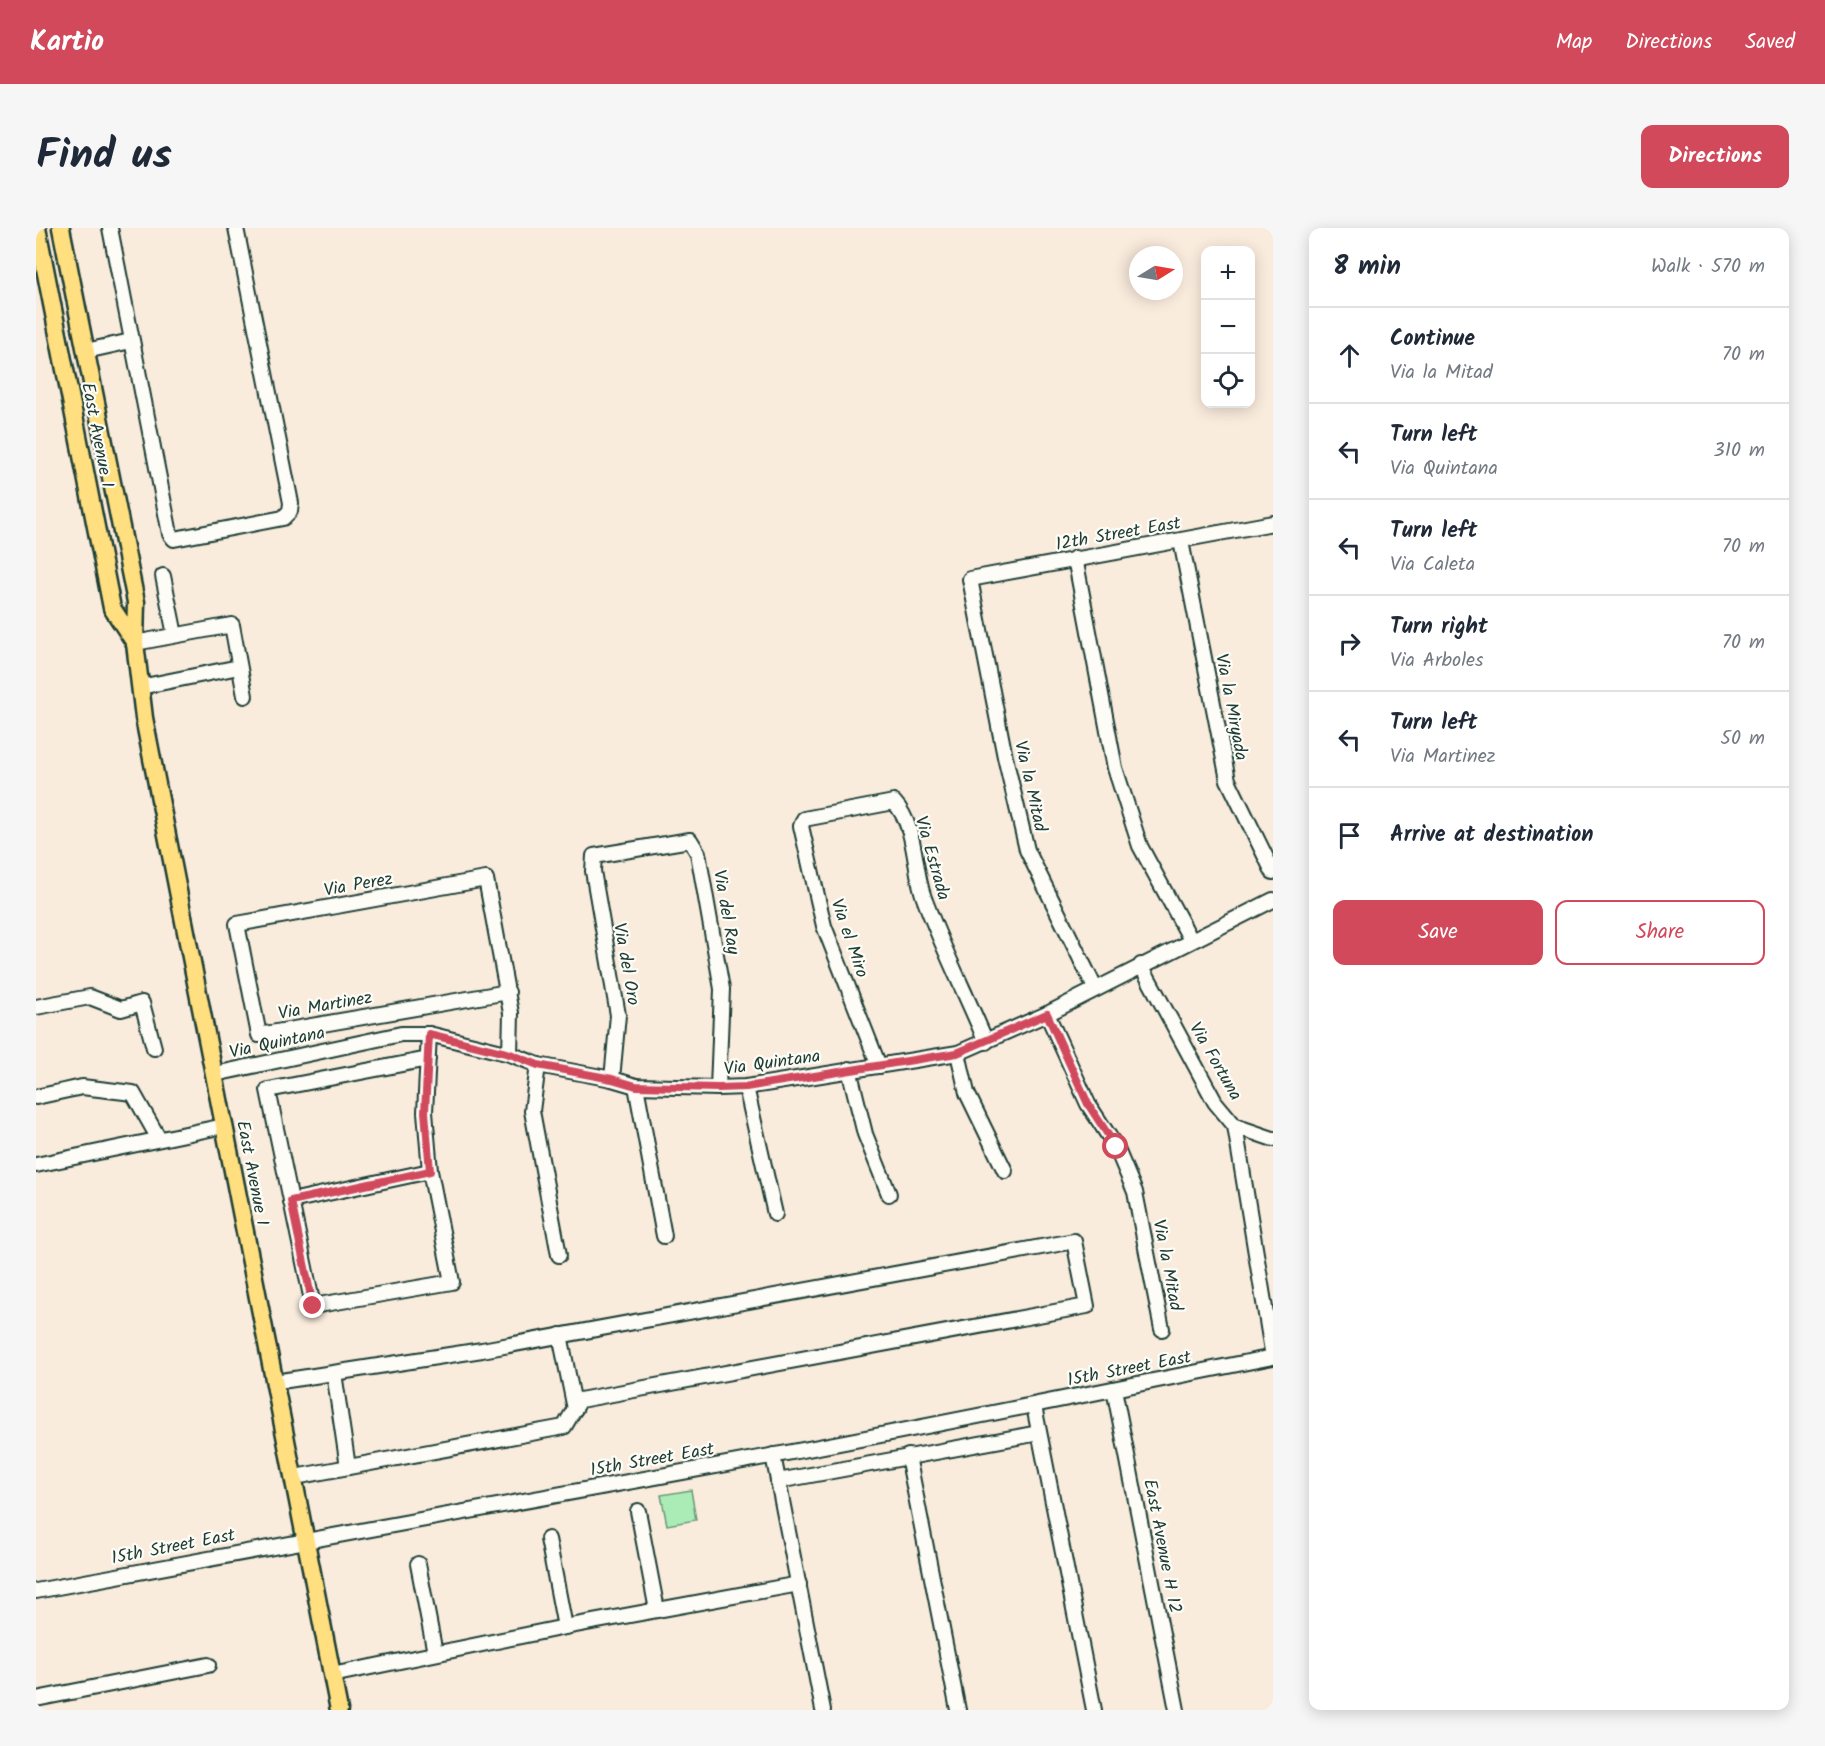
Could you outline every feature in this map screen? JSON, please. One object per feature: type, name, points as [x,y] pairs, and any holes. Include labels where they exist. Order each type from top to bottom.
[{"type":"main road","name":"East Avenue I","points":[[37,228],[112,608],[135,643]]},
{"type":"main road","name":"East Avenue I","points":[[61,228],[136,602],[135,643],[144,718],[339,1710]]},
{"type":"main road","points":[[62,356],[86,351]]},
{"type":"street","points":[[110,228],[131,341],[171,534],[174,539],[283,518],[290,511],[291,503],[236,228]]},
{"type":"street","points":[[86,351],[131,341]]},
{"type":"street","name":"12th Street East","points":[[970,579],[1273,523]]},
{"type":"street","name":"Via la Miryada","points":[[1181,541],[1228,780],[1273,872]]},
{"type":"street","points":[[1075,558],[1115,768],[1140,846],[1191,940]]},
{"type":"street","points":[[164,576],[175,635]]},
{"type":"street","name":"Via la Mitad","points":[[970,579],[1005,757],[1027,850],[1095,988]]},
{"type":"street","points":[[135,643],[232,625],[245,696]]},
{"type":"street","points":[[140,687],[239,667]]},
{"type":"street","name":"Via Estrada","points":[[804,819],[894,802],[907,823],[923,896],[986,1042]]},
{"type":"street","name":"Via el Miro","points":[[804,819],[801,826],[824,926],[879,1066]]},
{"type":"street","name":"Via del Ray","points":[[594,856],[690,840],[698,853],[722,989],[718,1088]]},
{"type":"street","name":"Via del Oro","points":[[594,856],[592,871],[618,1015],[612,1079]]},
{"type":"street","name":"Via Perez","points":[[237,924],[486,879],[508,992]]},
{"type":"street","name":"Via Quintana","points":[[215,1074],[401,1034],[429,1034],[510,1054],[538,1065],[612,1079],[636,1086],[746,1087],[879,1066],[957,1053],[986,1042],[1047,1014],[1273,900]]},
{"type":"street","name":"Via Martinez","points":[[237,924],[259,1035],[508,992]]},
{"type":"street","name":"Via Fortuna","points":[[1141,965],[1215,1102],[1235,1125],[1273,1357]]},
{"type":"street","points":[[508,992],[511,1013],[510,1054]]},
{"type":"street","points":[[36,1007],[90,997],[121,1009],[142,1003],[154,1048]]},
{"type":"street","name":"Via la Mitad","points":[[1047,1014],[1088,1104],[1116,1147],[1135,1192],[1162,1329]]},
{"type":"street","points":[[428,1059],[268,1090],[313,1306],[452,1282],[430,1171],[425,1112],[428,1059],[429,1034]]},
{"type":"street","points":[[957,1053],[967,1093],[1005,1171]]},
{"type":"street","points":[[538,1065],[532,1111],[559,1255]]},
{"type":"street","points":[[849,1069],[865,1134],[889,1194]]},
{"type":"street","points":[[636,1086],[664,1236]]},
{"type":"street","points":[[36,1097],[82,1087],[133,1093],[159,1139]]},
{"type":"street","points":[[746,1087],[775,1214]]},
{"type":"street","points":[[1235,1125],[1273,1139]]},
{"type":"street","points":[[36,1165],[224,1126]]},
{"type":"street","points":[[291,1201],[430,1171]]},
{"type":"street","points":[[275,1382],[560,1335],[1074,1241],[1088,1306],[580,1400],[564,1427],[295,1477]]},
{"type":"street","points":[[560,1335],[575,1409]]},
{"type":"street","name":"15th Street East","points":[[36,1591],[306,1539],[1034,1406],[1273,1357]]},
{"type":"street","points":[[334,1373],[348,1467]]},
{"type":"street","name":"East Avenue H 12","points":[[1114,1389],[1177,1710]]},
{"type":"street","points":[[1034,1406],[1094,1710]]},
{"type":"street","points":[[778,1481],[1039,1433]]},
{"type":"street","points":[[773,1455],[824,1710]]},
{"type":"street","points":[[908,1456],[958,1710]]},
{"type":"street","points":[[638,1511],[657,1610]]},
{"type":"street","points":[[548,1539],[565,1627]]},
{"type":"street","points":[[418,1564],[435,1653]]},
{"type":"street","points":[[332,1675],[565,1627],[799,1584]]},
{"type":"street","points":[[36,1699],[208,1665]]},
{"type":"green space","points":[[691,1490],[696,1520],[667,1525],[661,1495]]},
{"type":"route","points":[[313,1306],[291,1201],[430,1171],[425,1112],[429,1034],[510,1054],[538,1065],[612,1079],[636,1086],[718,1088],[746,1087],[957,1053],[1047,1014],[1088,1104],[1116,1147]]}]
